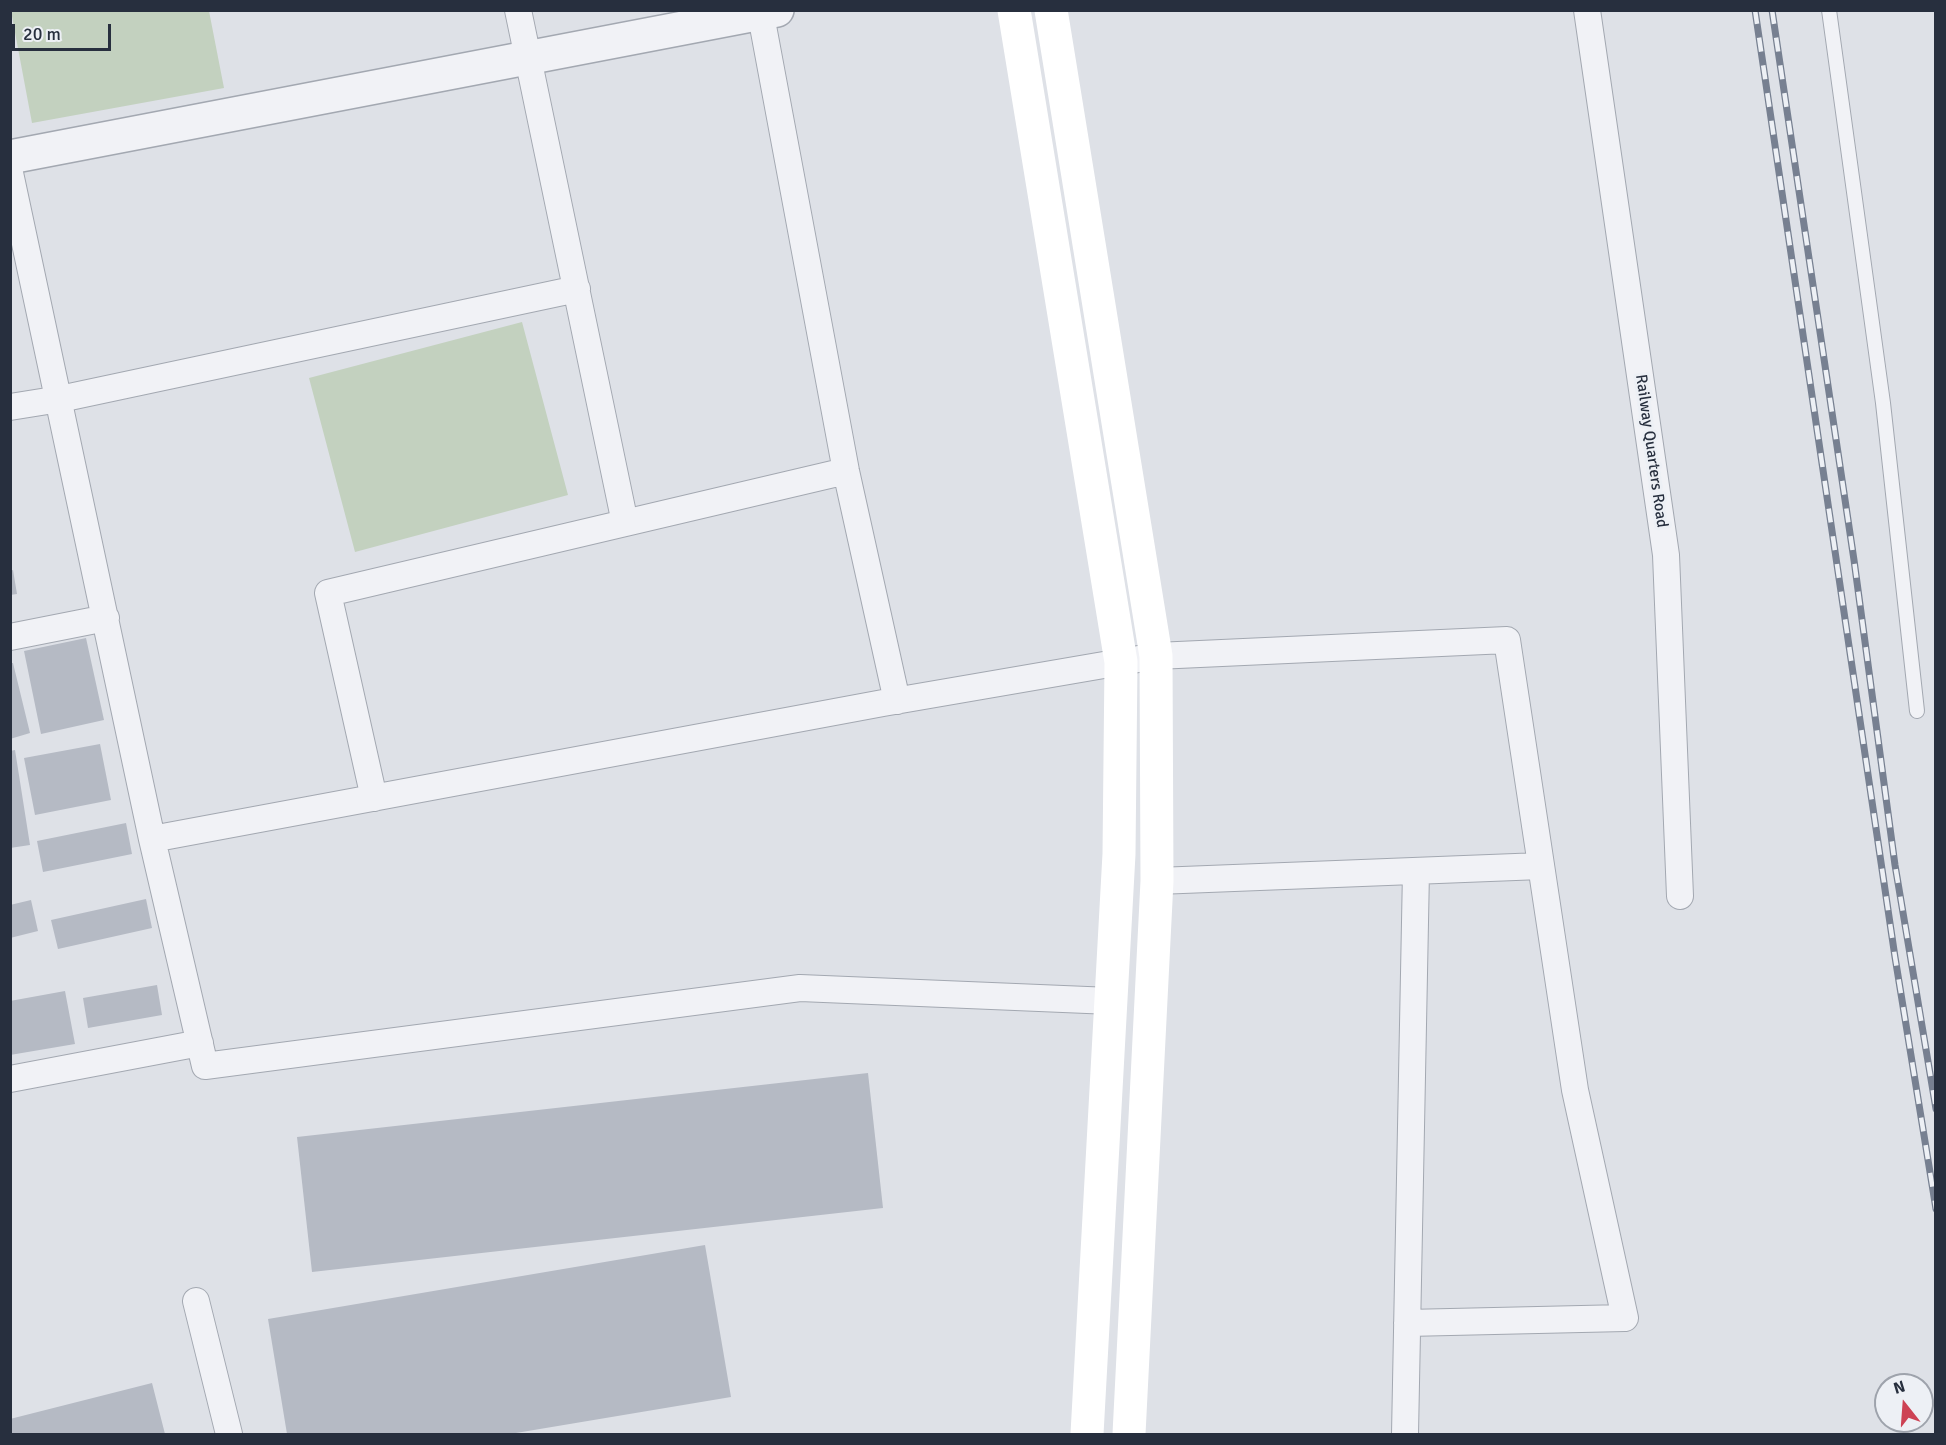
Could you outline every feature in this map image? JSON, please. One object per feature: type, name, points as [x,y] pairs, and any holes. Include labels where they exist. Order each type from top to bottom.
[{"type":"main road","points":[[1014,10],[1121,662],[1119,854],[1087,1434]]},
{"type":"main road","points":[[1051,10],[1156,656],[1157,881],[1129,1434]]},
{"type":"street","points":[[518,10],[625,523]]},
{"type":"street","name":"Railway Quarters Road","points":[[1587,10],[1666,555],[1680,896]]},
{"type":"street","points":[[10,157],[766,12],[846,471],[897,701]]},
{"type":"street","points":[[10,173],[152,839],[205,1066],[800,988],[1111,1001]]},
{"type":"street","points":[[10,407],[60,399],[577,289]]},
{"type":"street","points":[[374,798],[328,593],[846,471]]},
{"type":"street","points":[[10,637],[106,618]]},
{"type":"street","points":[[152,839],[897,701],[1156,656],[1507,640],[1575,1089],[1625,1318],[1407,1323]]},
{"type":"street","points":[[1157,881],[1541,866]]},
{"type":"street","points":[[1405,1434],[1416,871]]},
{"type":"street","points":[[10,1079],[200,1043]]},
{"type":"street","points":[[196,1301],[230,1434]]},
{"type":"lane","points":[[1828,10],[1883,403],[1917,711]]},
{"type":"green space","points":[[11,11],[209,11],[224,88],[32,123]]},
{"type":"green space","points":[[522,322],[568,495],[355,552],[309,378]]},
{"type":"building","points":[[13,570],[17,594],[10,595],[10,571]]},
{"type":"building","points":[[86,638],[104,720],[41,734],[24,651]]},
{"type":"building","points":[[10,663],[13,663],[30,733],[10,739]]},
{"type":"building","points":[[100,744],[111,800],[35,815],[24,758]]},
{"type":"building","points":[[15,750],[30,845],[10,848],[10,751]]},
{"type":"building","points":[[126,823],[132,854],[43,872],[37,841]]},
{"type":"building","points":[[146,899],[152,928],[58,949],[51,920]]},
{"type":"building","points":[[31,900],[38,931],[10,938],[10,905]]},
{"type":"building","points":[[157,985],[162,1015],[88,1028],[83,998]]},
{"type":"building","points":[[65,991],[75,1044],[10,1055],[10,1001]]},
{"type":"building","points":[[868,1073],[883,1208],[312,1272],[297,1137]]},
{"type":"building","points":[[705,1245],[731,1397],[510,1434],[287,1434],[268,1319]]},
{"type":"building","points":[[152,1383],[165,1434],[10,1434],[10,1419]]},
{"type":"railway","points":[[1755,10],[1895,957],[1936,1209]]},
{"type":"railway","points":[[1772,10],[1854,560],[1895,865],[1936,1109]]}]
